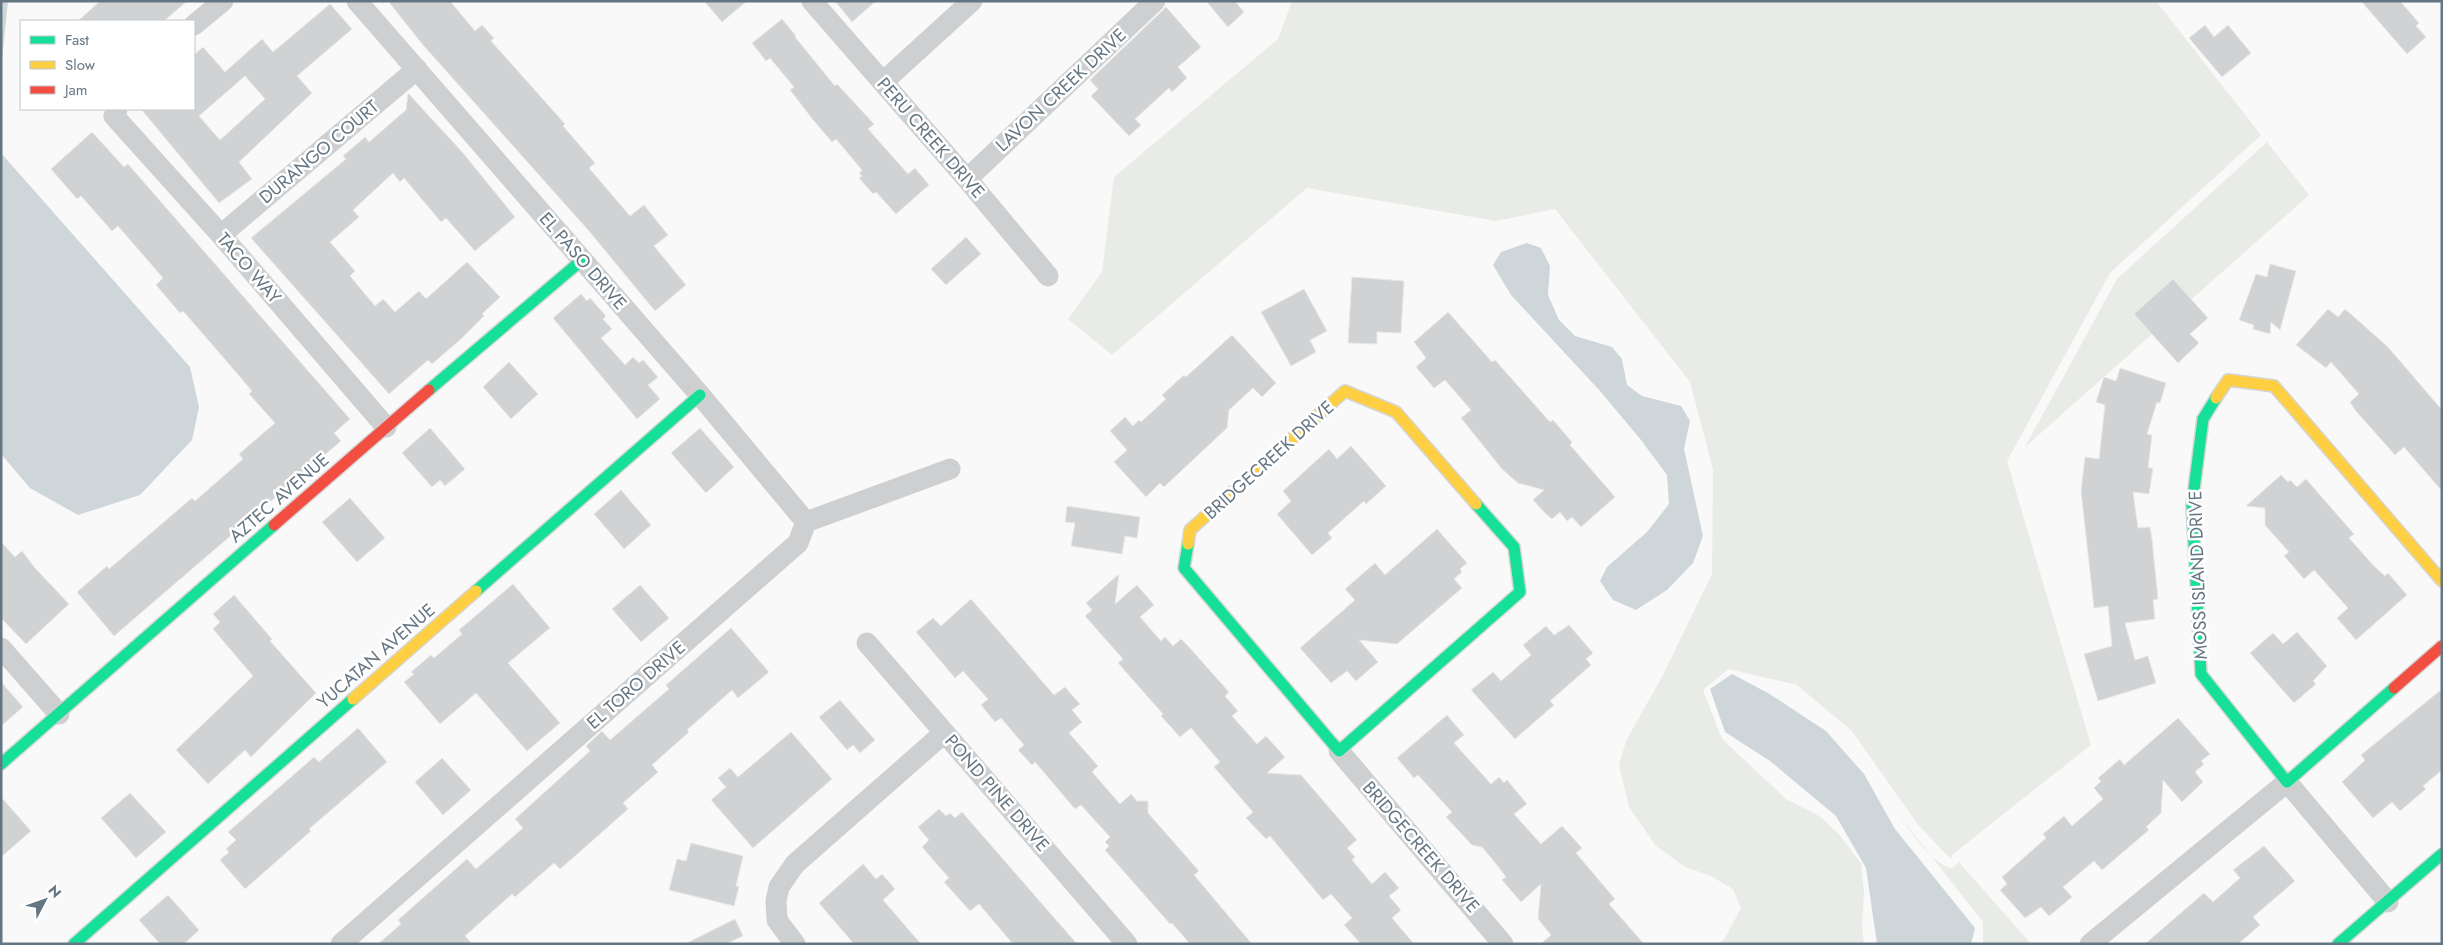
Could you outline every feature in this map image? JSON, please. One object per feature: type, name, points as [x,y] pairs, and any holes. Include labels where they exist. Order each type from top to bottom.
[{"type":"street","points":[[195,25],[223,1]]},
{"type":"street","name":"EL PASO DRIVE","points":[[357,1],[700,395],[806,522]]},
{"type":"street","name":"PERU CREEK DRIVE","points":[[812,1],[967,179],[1048,276]]},
{"type":"street","points":[[883,82],[972,1]]},
{"type":"street","name":"LAVON CREEK DRIVE","points":[[967,179],[1155,1]]},
{"type":"street","name":"DURANGO COURT","points":[[221,235],[417,70]]},
{"type":"street","name":"TACO WAY","points":[[117,110],[114,116],[221,235],[386,427]]},
{"type":"street","name":"AZTEC AVENUE","points":[[1,764],[386,427],[582,260]]},
{"type":"street","name":"MOSS ISLAND DRIVE","points":[[2388,902],[2287,782],[2202,674],[2192,505],[2203,420],[2228,380],[2274,386],[2442,581]]},
{"type":"street","name":"BRIDGECREEK DRIVE","points":[[1338,751],[1520,592],[1514,547],[1508,540],[1396,412],[1345,392],[1190,530],[1184,568],[1338,751],[1504,944]]},
{"type":"street","name":"YUCATAN AVENUE","points":[[74,944],[700,395]]},
{"type":"street","points":[[806,522],[950,469]]},
{"type":"street","name":"EL TORO DRIVE","points":[[341,944],[798,544],[806,522]]},
{"type":"street","name":"POND PINE DRIVE","points":[[866,643],[1127,944]]},
{"type":"street","points":[[2090,944],[2287,782],[2442,646]]},
{"type":"street","points":[[1,648],[59,714]]},
{"type":"street","points":[[795,944],[777,920],[778,888],[796,864],[944,733]]},
{"type":"street","points":[[2338,944],[2442,854]]},
{"type":"shaded area","points":[[1,1],[8,1],[1,69]]},
{"type":"shaded area","points":[[1292,1],[2156,1],[2261,135],[2110,273],[2007,461],[2091,745],[1953,854],[1951,859],[1919,826],[1852,731],[1797,685],[1728,669],[1703,690],[1722,739],[1786,799],[1819,816],[1837,832],[1861,863],[1864,892],[1862,925],[1864,944],[1718,944],[1724,940],[1741,908],[1733,889],[1711,876],[1685,867],[1656,846],[1629,807],[1619,765],[1626,741],[1663,675],[1712,574],[1713,469],[1690,382],[1555,209],[1496,221],[1307,188],[1112,355],[1068,319],[1102,272],[1114,177],[1278,39]]},
{"type":"shaded area","points":[[2267,142],[2309,195],[2025,447],[2117,279]]},
{"type":"shaded area","points":[[1,153],[190,367],[199,407],[192,440],[140,495],[78,515],[30,488],[1,454]]},
{"type":"shaded area","points":[[1527,243],[1541,248],[1550,266],[1548,295],[1559,320],[1575,336],[1612,347],[1622,359],[1627,385],[1642,396],[1681,406],[1690,421],[1684,449],[1703,536],[1693,563],[1667,590],[1636,610],[1613,600],[1600,581],[1607,567],[1647,532],[1669,504],[1667,475],[1600,391],[1511,295],[1493,265],[1501,252]]},
{"type":"shaded area","points":[[1732,674],[1768,693],[1826,731],[1864,774],[1895,829],[1975,928],[1971,944],[1877,944],[1866,868],[1836,816],[1770,761],[1725,732],[1710,689]]},
{"type":"shaded area","points":[[1898,814],[1930,855],[1922,847]]},
{"type":"shaded area","points":[[1930,855],[1938,862],[1953,868],[1959,862],[2031,944],[1983,944],[1983,922]]},
{"type":"building","points":[[100,1],[187,1],[165,20],[79,20]]},
{"type":"building","points":[[388,1],[450,1],[475,31],[482,25],[494,38],[491,41],[565,124],[563,126],[595,163],[589,168],[630,216],[644,205],[668,235],[654,246],[686,285],[655,311],[589,231],[423,45]]},
{"type":"building","points":[[704,1],[747,1],[722,22]]},
{"type":"building","points":[[835,1],[876,1],[852,22]]},
{"type":"building","points":[[1206,1],[1235,1],[1244,12],[1228,27]]},
{"type":"building","points":[[2361,1],[2400,1],[2419,23],[2416,26],[2426,37],[2407,54]]},
{"type":"building","points":[[330,4],[352,29],[297,76],[312,93],[239,162],[252,179],[219,203],[142,110],[195,110],[195,54],[203,47],[225,72],[262,39],[273,52]],"holes":[[[245,76],[265,99],[220,140],[199,116]]]},
{"type":"building","points":[[1166,7],[1201,47],[1178,67],[1187,78],[1172,92],[1169,88],[1135,119],[1141,125],[1129,136],[1091,96],[1098,89],[1090,80]]},
{"type":"building","points":[[782,19],[835,86],[837,84],[874,124],[868,129],[908,174],[915,168],[929,185],[896,214],[876,192],[873,194],[859,178],[862,176],[859,173],[862,170],[836,139],[832,142],[790,90],[794,87],[770,58],[766,61],[752,43]]},
{"type":"building","points":[[2205,25],[2214,37],[2228,25],[2251,53],[2222,77],[2189,38]]},
{"type":"building","points":[[408,93],[463,153],[515,217],[475,251],[446,218],[441,222],[404,178],[400,182],[393,173],[353,210],[359,217],[330,242],[355,271],[350,276],[375,306],[383,299],[395,312],[419,291],[427,298],[467,262],[500,297],[482,314],[484,316],[462,338],[432,364],[428,360],[389,394],[251,238],[346,159],[343,156],[365,137],[369,142],[406,110]]},
{"type":"building","points":[[92,132],[124,167],[128,164],[350,419],[334,433],[341,441],[114,636],[77,592],[107,566],[109,569],[192,498],[195,501],[243,459],[239,454],[275,423],[249,394],[252,391],[223,357],[183,311],[180,313],[156,285],[163,278],[118,226],[112,231],[81,196],[77,199],[51,169]]},
{"type":"building","points":[[966,237],[981,254],[946,285],[931,269]]},
{"type":"building","points":[[2270,264],[2296,271],[2280,330],[2271,322],[2270,334],[2253,329],[2254,325],[2239,320],[2256,274],[2267,277]]},
{"type":"building","points":[[1352,277],[1404,281],[1401,333],[1377,332],[1377,344],[1348,343]]},
{"type":"building","points":[[2173,279],[2208,318],[2190,334],[2199,343],[2178,363],[2134,314]]},
{"type":"building","points":[[1304,289],[1327,331],[1310,340],[1316,352],[1291,366],[1261,312]]},
{"type":"building","points":[[581,294],[587,301],[590,298],[606,316],[603,319],[612,329],[601,338],[625,365],[633,357],[639,363],[643,360],[658,377],[648,385],[660,399],[637,419],[553,318]]},
{"type":"building","points":[[2328,309],[2338,317],[2345,309],[2387,346],[2442,410],[2442,491],[2404,447],[2395,455],[2355,410],[2350,402],[2359,394],[2331,362],[2326,368],[2296,345]]},
{"type":"building","points":[[1448,312],[1492,362],[1495,360],[1550,422],[1553,420],[1572,442],[1570,445],[1615,497],[1581,527],[1572,517],[1567,521],[1560,512],[1552,519],[1545,513],[1533,500],[1544,490],[1518,483],[1502,469],[1461,418],[1471,410],[1445,380],[1434,388],[1416,367],[1426,358],[1414,342]]},
{"type":"building","points":[[1232,335],[1276,383],[1262,397],[1253,388],[1229,410],[1227,428],[1164,487],[1160,483],[1146,497],[1114,462],[1127,450],[1110,431],[1125,417],[1133,426],[1139,420],[1141,422],[1166,399],[1162,395],[1184,375],[1186,377]]},
{"type":"building","points":[[509,362],[538,394],[511,419],[483,387]]},
{"type":"building","points":[[2120,368],[2166,383],[2160,403],[2157,402],[2147,434],[2152,435],[2148,468],[2153,468],[2149,494],[2133,492],[2138,528],[2150,527],[2158,599],[2153,600],[2155,619],[2125,623],[2135,660],[2148,656],[2156,683],[2098,701],[2084,654],[2112,646],[2108,606],[2094,608],[2081,491],[2085,457],[2099,459],[2105,405],[2096,402],[2104,377],[2116,381]]},
{"type":"building","points":[[430,428],[465,469],[445,486],[440,480],[432,487],[402,453]]},
{"type":"building","points":[[700,428],[734,467],[706,493],[671,453]]},
{"type":"building","points":[[1351,446],[1386,486],[1366,504],[1364,501],[1328,533],[1332,538],[1312,555],[1277,514],[1291,501],[1283,491],[1329,449],[1337,459]]},
{"type":"building","points":[[2281,475],[2297,487],[2306,479],[2354,534],[2349,538],[2374,566],[2385,576],[2388,573],[2407,595],[2356,640],[2337,618],[2348,608],[2314,570],[2304,579],[2284,556],[2289,552],[2265,525],[2265,508],[2246,506]]},
{"type":"building","points":[[621,490],[651,525],[624,549],[594,514]]},
{"type":"building","points":[[350,498],[385,538],[357,562],[322,522]]},
{"type":"building","points":[[1067,506],[1140,517],[1137,538],[1125,536],[1122,554],[1071,546],[1075,523],[1065,522]]},
{"type":"building","points":[[1437,529],[1467,563],[1460,569],[1462,572],[1454,579],[1462,588],[1397,644],[1359,640],[1378,662],[1356,681],[1347,671],[1331,683],[1300,648],[1355,600],[1345,589],[1375,563],[1385,575]]},
{"type":"building","points":[[1,542],[15,557],[22,551],[35,568],[69,604],[26,644],[1,618]]},
{"type":"building","points":[[1119,574],[1115,604],[1137,585],[1154,605],[1140,617],[1161,641],[1165,637],[1173,646],[1181,639],[1229,692],[1225,696],[1238,711],[1232,716],[1257,744],[1266,736],[1285,757],[1267,773],[1301,775],[1357,840],[1347,848],[1355,857],[1352,860],[1372,884],[1385,872],[1399,888],[1389,896],[1401,910],[1392,918],[1414,944],[1361,944],[1344,925],[1352,918],[1331,894],[1323,900],[1270,836],[1266,839],[1246,818],[1253,812],[1214,767],[1220,762],[1191,728],[1180,737],[1161,716],[1163,714],[1118,663],[1123,659],[1085,616],[1092,610],[1086,603]]},
{"type":"building","points":[[513,584],[550,628],[508,663],[560,723],[527,751],[476,693],[440,724],[404,682],[414,674],[411,672],[431,655],[434,658],[462,634],[459,630]]},
{"type":"building","points":[[640,585],[669,618],[641,642],[612,609]]},
{"type":"building","points":[[234,595],[272,639],[270,641],[316,693],[251,757],[245,750],[208,784],[176,750],[253,676],[213,629],[220,622],[213,614]]},
{"type":"building","points":[[971,599],[1054,695],[1065,687],[1080,704],[1072,710],[1082,722],[1069,733],[1098,766],[1092,772],[1120,804],[1131,794],[1137,801],[1148,801],[1148,813],[1199,871],[1194,875],[1252,944],[1190,944],[1105,850],[1109,846],[1105,842],[1110,837],[1081,805],[1075,809],[1035,762],[1032,765],[1018,750],[1024,745],[1001,718],[995,722],[981,705],[988,699],[963,671],[955,678],[916,632],[933,618],[941,626]]},
{"type":"building","points":[[1569,625],[1593,653],[1586,659],[1591,665],[1550,701],[1554,705],[1515,739],[1471,690],[1493,672],[1501,681],[1531,655],[1523,645],[1546,626],[1554,635]]},
{"type":"building","points":[[731,628],[769,672],[738,698],[732,690],[687,730],[689,732],[652,765],[658,772],[623,803],[628,809],[560,869],[554,863],[515,897],[512,894],[465,936],[472,944],[378,944],[401,924],[398,920],[467,859],[476,869],[523,828],[515,819],[590,751],[586,746],[602,731],[610,740],[669,689],[666,685]]},
{"type":"building","points":[[2297,632],[2327,666],[2313,681],[2316,684],[2294,703],[2250,653],[2273,633],[2283,644]]},
{"type":"building","points":[[1,682],[23,707],[1,726]]},
{"type":"building","points":[[2442,689],[2442,770],[2423,786],[2426,789],[2400,811],[2392,802],[2373,818],[2342,782],[2365,760],[2361,755]]},
{"type":"building","points":[[840,700],[875,740],[860,753],[853,745],[847,750],[819,717]]},
{"type":"building","points":[[1447,715],[1464,735],[1454,743],[1491,784],[1499,777],[1504,783],[1507,780],[1527,804],[1514,814],[1541,844],[1562,826],[1582,848],[1576,853],[1615,899],[1609,904],[1644,944],[1541,944],[1551,935],[1538,919],[1541,884],[1521,902],[1502,880],[1506,877],[1482,847],[1472,845],[1446,817],[1452,812],[1418,775],[1414,778],[1397,758]]},
{"type":"building","points":[[2178,718],[2210,754],[2201,761],[2204,764],[2195,772],[2203,782],[2182,802],[2163,780],[2161,813],[2146,827],[2149,830],[2102,870],[2094,861],[2063,887],[2072,897],[2049,916],[2041,907],[2025,918],[2000,890],[2007,884],[2002,877],[2046,838],[2043,834],[2064,816],[2072,826],[2103,799],[2094,788],[2101,781],[2098,778],[2120,759],[2124,765]]},
{"type":"building","points":[[358,728],[387,762],[309,829],[311,831],[245,889],[220,860],[229,852],[226,849],[236,840],[228,832],[314,757],[319,762]]},
{"type":"building","points":[[791,732],[832,779],[753,848],[711,800],[726,787],[718,778],[730,768],[738,777]]},
{"type":"building","points":[[442,758],[471,790],[443,815],[415,782]]},
{"type":"building","points":[[130,793],[166,832],[136,858],[101,818]]},
{"type":"building","points":[[1,797],[31,831],[1,857]]},
{"type":"building","points":[[939,809],[946,816],[950,813],[955,818],[962,812],[1077,944],[1013,944],[979,904],[970,911],[944,882],[949,878],[922,847],[929,840],[918,827]]},
{"type":"building","points":[[691,843],[743,856],[736,886],[739,887],[734,906],[669,890],[677,859],[686,861]]},
{"type":"building","points":[[2264,846],[2295,881],[2253,917],[2260,925],[2238,944],[2145,944],[2204,893],[2213,902],[2240,878],[2233,870]]},
{"type":"building","points":[[863,864],[876,879],[882,874],[895,889],[883,900],[921,944],[854,944],[819,903]]},
{"type":"building","points":[[168,895],[199,930],[184,944],[160,944],[139,920]]},
{"type":"building","points":[[735,919],[743,936],[726,944],[685,944]]},
{"type":"traffic: fast","points":[[429,390],[582,260]]},
{"type":"traffic: fast","points":[[476,591],[700,395]]},
{"type":"traffic: fast","points":[[2216,398],[2203,419],[2192,505],[2201,674],[2287,782],[2394,688]]},
{"type":"traffic: fast","points":[[1188,544],[1184,568],[1339,751],[1520,592],[1514,547],[1476,504]]},
{"type":"traffic: fast","points":[[1,764],[274,525]]},
{"type":"traffic: fast","points":[[74,944],[353,699]]},
{"type":"traffic: fast","points":[[2338,944],[2442,854]]},
{"type":"traffic: slow","points":[[2216,398],[2228,380],[2274,386],[2442,581]]},
{"type":"traffic: slow","points":[[1345,391],[1396,412],[1476,504]]},
{"type":"traffic: slow","points":[[1188,544],[1190,530],[1345,391]]},
{"type":"traffic: slow","points":[[353,699],[476,591]]},
{"type":"traffic: jam","points":[[274,525],[429,390]]},
{"type":"traffic: jam","points":[[2394,688],[2442,646]]}]
